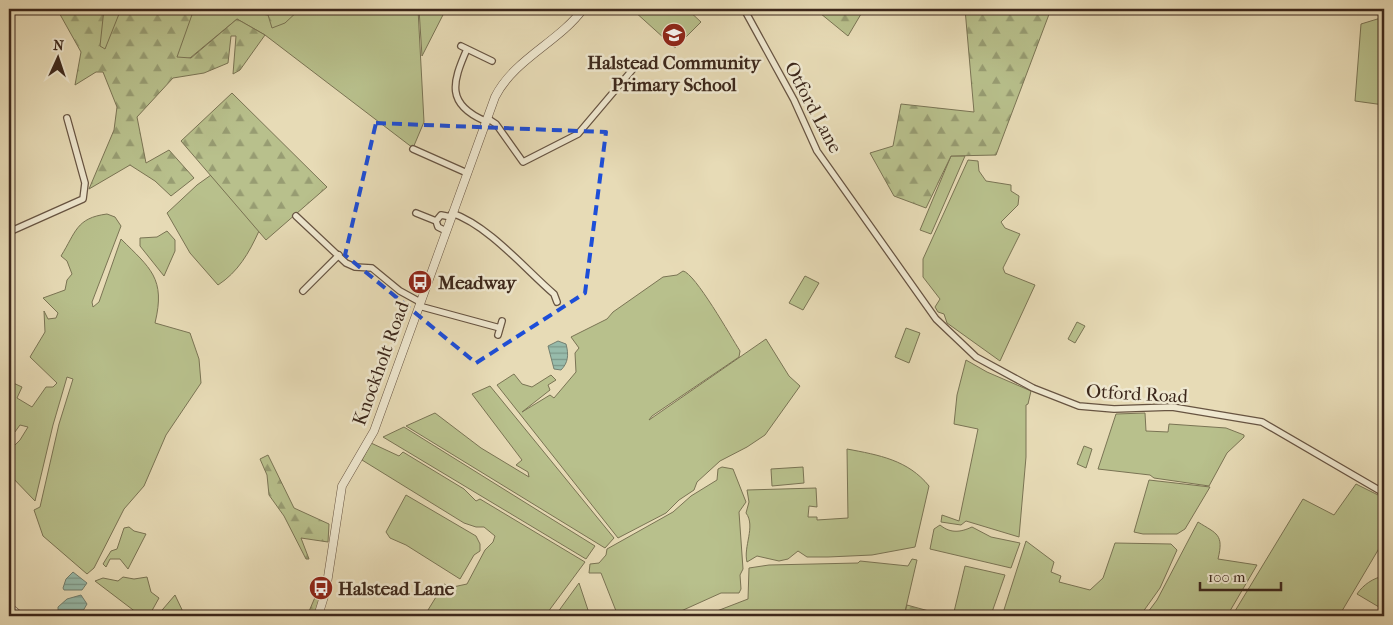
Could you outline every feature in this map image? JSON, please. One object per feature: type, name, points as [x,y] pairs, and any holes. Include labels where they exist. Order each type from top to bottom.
[{"type":"street","name":"Knockholt Road","points":[[318,616],[326,590],[342,486],[374,431],[495,97],[507,78],[568,26],[583,9]]},
{"type":"street","name":"Otford Lane","points":[[744,9],[794,100],[817,151],[864,216]]},
{"type":"street","points":[[461,46],[492,61]]},
{"type":"street","points":[[467,49],[457,72],[455,89],[461,106],[471,115],[496,124],[523,162],[578,134],[633,69]]},
{"type":"street","points":[[622,70],[628,75]]},
{"type":"street","points":[[9,232],[84,199],[85,183],[67,118]]},
{"type":"street","points":[[413,149],[467,173]]},
{"type":"street","points":[[416,213],[436,221],[438,227],[446,231]]},
{"type":"street","points":[[436,221],[441,215],[451,215],[471,222],[500,245],[554,294],[556,302]]},
{"type":"street","points":[[296,216],[350,266],[367,267],[377,271],[400,291],[420,304],[500,328]]},
{"type":"street","name":"Otford Road","points":[[864,216],[936,319],[976,357],[1033,388],[1079,406],[1114,409],[1172,407],[1268,425],[1384,493]]},
{"type":"street","points":[[302,291],[339,255]]},
{"type":"street","points":[[498,335],[502,321]]},
{"type":"street","points":[[9,607],[20,616]]},
{"type":"highlighted area","points":[[376,123],[606,132],[585,293],[476,363],[345,255]]},
{"type":"green space","points":[[57,9],[418,9],[424,122],[413,148],[265,35],[237,19],[190,58],[103,72]]},
{"type":"green space","points":[[57,9],[104,9],[100,46],[105,49],[121,9],[194,9],[177,57],[191,58],[237,19],[265,35],[240,70],[233,74],[236,36],[231,36],[228,63],[204,73],[173,78],[137,117],[146,163],[169,150],[194,178],[171,196],[155,181],[130,165],[89,189],[114,130],[117,107],[103,72],[96,72],[75,85],[81,52]]},
{"type":"green space","points":[[247,9],[300,9],[285,23],[272,28],[268,15],[247,12]]},
{"type":"green space","points":[[419,9],[446,9],[422,56]]},
{"type":"green space","name":"Halstead Community Primary School","points":[[636,9],[687,9],[701,22],[675,48],[634,11]]},
{"type":"green space","points":[[815,9],[864,9],[848,36]]},
{"type":"green space","points":[[965,9],[1051,9],[996,155],[951,156],[926,208],[894,196],[870,153],[893,146],[901,104],[974,112]]},
{"type":"green space","points":[[1384,17],[1384,105],[1355,101],[1361,24]]},
{"type":"green space","points":[[232,93],[327,187],[266,240],[181,141]]},
{"type":"green space","points":[[951,156],[965,156],[931,234],[920,230]]},
{"type":"green space","points":[[968,160],[978,161],[979,171],[986,181],[1011,185],[1011,191],[1019,196],[1018,205],[1001,222],[1005,228],[1020,234],[1003,268],[1005,273],[1035,285],[1000,361],[947,323],[944,314],[938,312],[935,307],[940,299],[923,277],[923,259]]},
{"type":"green space","points":[[211,175],[259,231],[242,261],[218,285],[190,253],[167,213],[197,185]]},
{"type":"green space","points":[[107,214],[115,217],[121,226],[92,302],[93,307],[99,302],[121,239],[147,266],[157,284],[158,308],[155,323],[190,333],[199,359],[201,383],[166,435],[144,486],[124,509],[94,568],[87,574],[43,536],[34,510],[40,507],[59,424],[73,379],[67,377],[53,425],[35,501],[9,474],[9,451],[20,440],[28,427],[20,425],[9,440],[9,381],[22,387],[17,398],[32,407],[46,387],[53,387],[57,383],[30,357],[45,332],[44,311],[48,319],[56,318],[58,313],[43,298],[65,290],[67,280],[72,274],[67,261],[61,256],[74,233],[89,219]]},
{"type":"green space","points":[[167,231],[175,240],[175,251],[164,276],[140,246],[140,238],[157,237]]},
{"type":"green space","points":[[683,271],[689,274],[696,282],[713,306],[740,351],[739,357],[652,416],[649,420],[766,339],[789,376],[800,386],[765,435],[720,461],[697,482],[694,490],[679,500],[666,513],[618,538],[497,385],[514,374],[522,384],[532,387],[551,375],[556,380],[548,385],[550,390],[522,412],[550,395],[554,398],[576,372],[575,353],[579,348],[571,337],[607,319],[613,312],[663,277],[677,275]]},
{"type":"green space","points":[[805,276],[819,283],[803,310],[789,303]]},
{"type":"green space","points":[[1077,322],[1085,326],[1075,343],[1068,339]]},
{"type":"green space","points":[[906,328],[920,333],[909,363],[895,357]]},
{"type":"green space","points":[[966,360],[987,372],[1031,391],[1028,404],[1026,405],[1026,457],[1019,537],[966,521],[961,525],[941,522],[942,515],[959,521],[978,429],[954,424],[957,395]]},
{"type":"green space","points":[[490,386],[614,538],[605,548],[406,426],[435,413],[481,448],[529,477],[528,472],[516,465],[522,460],[472,394]]},
{"type":"green space","points":[[1145,413],[1146,431],[1168,432],[1169,424],[1226,428],[1244,435],[1244,437],[1227,453],[1209,486],[1154,478],[1150,475],[1098,469],[1116,414]]},
{"type":"green space","points":[[404,427],[595,546],[586,559],[383,437]]},
{"type":"green space","points":[[371,443],[399,456],[403,452],[464,489],[476,501],[480,499],[585,562],[545,616],[510,616],[504,612],[502,614],[505,616],[439,616],[428,610],[444,584],[453,587],[467,584],[485,550],[493,542],[495,536],[484,527],[476,527],[464,523],[362,460]]},
{"type":"green space","points":[[1084,446],[1092,449],[1086,468],[1077,464]]},
{"type":"green space","points":[[847,449],[881,456],[902,464],[921,477],[929,486],[915,547],[872,555],[828,557],[807,557],[798,551],[788,559],[779,561],[757,556],[747,562],[750,524],[746,513],[749,502],[747,490],[816,488],[817,507],[809,506],[808,517],[817,517],[817,520],[848,518]]},
{"type":"green space","points":[[268,455],[294,508],[329,524],[328,542],[301,538],[309,559],[306,559],[284,516],[269,495],[267,475],[260,459]]},
{"type":"green space","points":[[722,467],[733,469],[746,502],[739,512],[743,569],[740,575],[741,589],[739,593],[721,593],[670,616],[618,616],[601,573],[589,573],[590,564],[599,563],[606,555],[607,549],[673,512],[691,496],[717,480],[718,469]]},
{"type":"green space","points":[[803,467],[804,483],[772,486],[771,469]]},
{"type":"green space","points":[[1149,480],[1210,487],[1185,529],[1177,534],[1143,534],[1134,532]]},
{"type":"green space","points":[[1356,484],[1384,498],[1384,540],[1339,616],[1232,616],[1303,499],[1334,515]]},
{"type":"green space","points":[[406,495],[476,536],[480,544],[480,551],[474,555],[460,579],[406,545],[390,538],[386,532]]},
{"type":"green space","points":[[1198,522],[1214,532],[1219,539],[1220,551],[1218,559],[1257,565],[1227,616],[1145,616],[1157,600]]},
{"type":"green space","points":[[940,525],[948,530],[956,531],[972,527],[991,537],[1020,543],[1011,568],[930,549],[934,529]]},
{"type":"green space","points":[[129,527],[134,531],[146,534],[128,569],[120,559],[110,559],[106,567],[103,564],[111,551],[117,549],[124,528]]},
{"type":"green space","points":[[1026,541],[1054,562],[1051,572],[1061,576],[1059,582],[1090,590],[1103,578],[1115,543],[1171,544],[1177,550],[1160,588],[1140,616],[1002,616]]},
{"type":"green space","points":[[912,559],[917,560],[904,616],[704,616],[748,599],[749,568],[769,565],[858,563],[860,561],[908,566]]},
{"type":"green space","points":[[965,566],[1005,575],[991,615],[953,616]]},
{"type":"green space","points":[[1384,576],[1384,610],[1357,594],[1369,582]]},
{"type":"green space","points":[[123,577],[134,579],[147,577],[151,592],[159,598],[149,616],[141,616],[95,581],[103,578],[118,581]]},
{"type":"green space","points":[[579,583],[590,616],[555,616]]},
{"type":"green space","points":[[319,588],[323,591],[314,616],[307,616]]},
{"type":"green space","points":[[175,595],[185,616],[157,616]]},
{"type":"green space","points":[[907,605],[947,616],[904,616]]},
{"type":"shaded area","points":[[558,341],[566,344],[567,352],[566,362],[561,370],[554,369],[548,346]]},
{"type":"shaded area","points":[[73,572],[87,583],[82,590],[64,590],[66,579]]},
{"type":"shaded area","points":[[81,595],[87,604],[80,616],[58,616],[58,607],[67,599]]},
{"type":"place","name":"Halstead Community Primary School","points":[[674,35]]},
{"type":"place","name":"Meadway","points":[[420,282]]},
{"type":"place","name":"Halstead Lane","points":[[321,588]]}]
